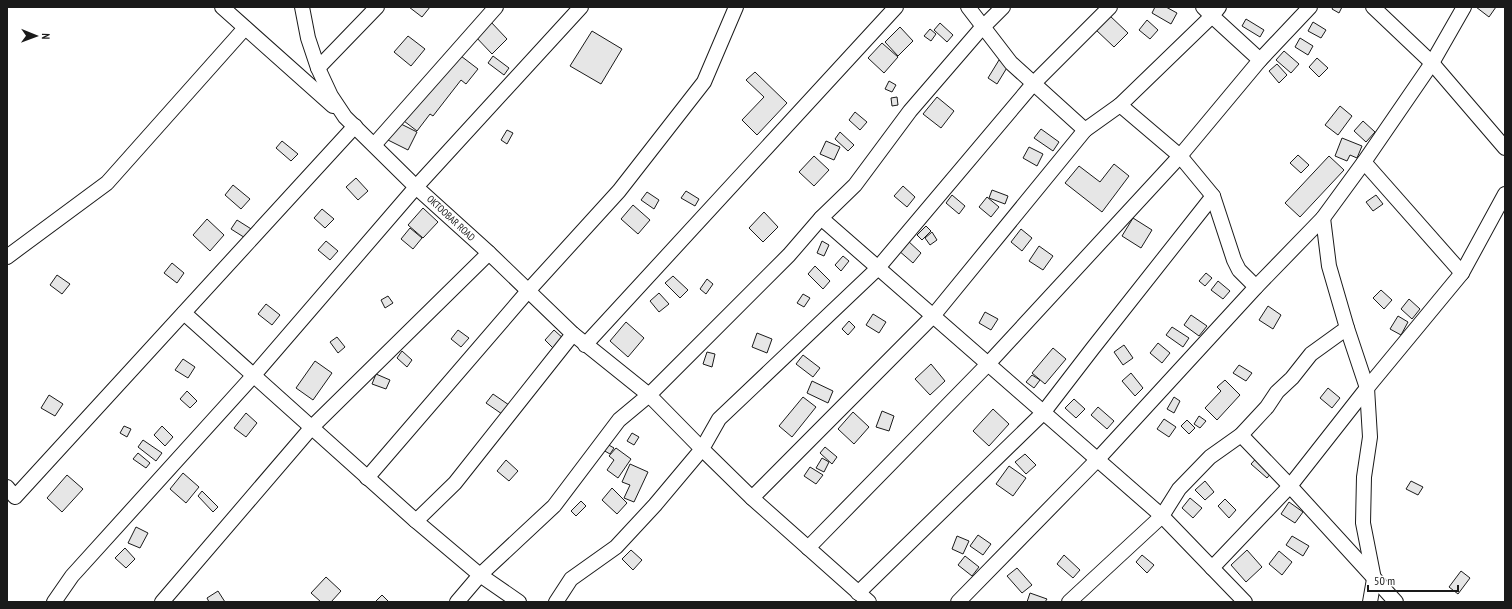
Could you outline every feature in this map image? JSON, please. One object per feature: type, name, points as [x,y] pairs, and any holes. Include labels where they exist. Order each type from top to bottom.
[{"type":"street","points":[[7,487],[15,497],[184,312],[350,121],[222,7]]},
{"type":"street","name":"OKTOOBAR ROAD","points":[[302,7],[308,38],[318,68],[331,96],[350,121],[416,187],[489,253],[573,334],[649,395],[752,498],[869,602]]},
{"type":"street","points":[[318,68],[377,7]]},
{"type":"street","points":[[374,145],[496,7]]},
{"type":"street","points":[[54,602],[72,576],[254,375],[416,187],[581,7]]},
{"type":"street","points":[[367,478],[528,291],[618,191],[704,82],[736,7]]},
{"type":"street","points":[[585,345],[896,7]]},
{"type":"street","points":[[968,7],[1010,63],[1085,130]]},
{"type":"street","points":[[457,602],[480,575],[554,506],[619,420],[649,395],[789,255],[820,218],[855,185],[910,111],[983,27],[1004,7]]},
{"type":"street","points":[[556,602],[571,579],[616,547],[655,506],[702,449],[720,420],[877,269],[1033,84],[1110,7]]},
{"type":"street","points":[[808,548],[988,364],[1180,156],[1260,60],[1310,7]]},
{"type":"street","points":[[1373,7],[1432,63],[1505,148]]},
{"type":"street","points":[[958,602],[1097,460],[1256,287],[1324,218],[1432,63],[1464,7]]},
{"type":"street","points":[[752,498],[933,316],[1085,130],[1120,105],[1211,10],[1260,60]]},
{"type":"street","points":[[7,257],[107,183],[245,28]]},
{"type":"street","points":[[1120,105],[1180,156],[1213,196],[1234,260],[1239,270],[1256,287]]},
{"type":"street","points":[[1364,162],[1462,273]]},
{"type":"street","points":[[1212,568],[1290,486],[1367,388],[1462,273],[1505,194]]},
{"type":"street","points":[[858,593],[1043,413],[1092,348],[1213,196]]},
{"type":"street","points":[[820,218],[1162,516],[1245,602]]},
{"type":"street","points":[[1324,218],[1329,266],[1347,328],[1367,388],[1370,437],[1364,477],[1362,523],[1374,579],[1370,602]]},
{"type":"street","points":[[162,602],[312,428],[489,253]]},
{"type":"street","points":[[184,312],[416,521],[480,575],[519,602]]},
{"type":"street","points":[[1069,602],[1162,516],[1179,489],[1210,457],[1240,435],[1267,407],[1277,392],[1292,378],[1311,354],[1347,328]]},
{"type":"street","points":[[416,521],[455,483],[573,334]]},
{"type":"street","points":[[1240,435],[1290,486],[1396,602]]},
{"type":"building","points":[[409,7],[430,7],[422,17]]},
{"type":"building","points":[[1155,7],[1166,7],[1177,13],[1171,24],[1152,13]]},
{"type":"building","points":[[1333,7],[1342,7],[1339,13],[1332,9]]},
{"type":"building","points":[[1476,7],[1496,7],[1489,17]]},
{"type":"building","points":[[1109,15],[1128,33],[1114,47],[1095,29]]},
{"type":"building","points":[[1246,19],[1264,30],[1260,37],[1242,26]]},
{"type":"building","points":[[1147,20],[1158,30],[1150,39],[1139,30]]},
{"type":"building","points":[[490,21],[507,39],[492,54],[474,35]]},
{"type":"building","points":[[1313,22],[1326,30],[1321,38],[1308,31]]},
{"type":"building","points":[[940,23],[953,35],[947,42],[934,30]]},
{"type":"building","points":[[900,27],[913,41],[898,56],[885,42]]},
{"type":"building","points":[[930,29],[936,34],[931,41],[924,36]]},
{"type":"building","points":[[592,31],[622,49],[601,84],[570,66]]},
{"type":"building","points":[[408,36],[425,49],[411,66],[394,52]]},
{"type":"building","points":[[1300,38],[1313,46],[1308,55],[1295,47]]},
{"type":"building","points":[[882,43],[898,57],[884,73],[868,58]]},
{"type":"building","points":[[1284,51],[1299,64],[1291,73],[1276,60]]},
{"type":"building","points":[[457,53],[478,69],[466,84],[461,80],[433,116],[430,114],[417,131],[404,121]]},
{"type":"building","points":[[493,56],[509,68],[504,75],[488,63]]},
{"type":"building","points":[[1317,58],[1328,68],[1319,77],[1309,67]]},
{"type":"building","points":[[999,60],[1008,66],[997,84],[988,78]]},
{"type":"building","points":[[1277,64],[1287,75],[1279,83],[1269,71]]},
{"type":"building","points":[[755,72],[787,103],[757,135],[742,120],[764,97],[746,80]]},
{"type":"building","points":[[889,81],[896,85],[892,92],[885,89]]},
{"type":"building","points":[[897,97],[898,105],[892,106],[891,98]]},
{"type":"building","points":[[937,97],[954,111],[941,128],[923,114]]},
{"type":"building","points":[[1340,106],[1352,116],[1338,135],[1325,125]]},
{"type":"building","points":[[855,112],[867,122],[860,130],[849,120]]},
{"type":"building","points":[[1363,121],[1375,132],[1366,142],[1354,131]]},
{"type":"building","points":[[397,122],[417,132],[408,150],[388,140]]},
{"type":"building","points":[[1041,129],[1059,142],[1053,151],[1034,138]]},
{"type":"building","points":[[507,130],[513,133],[507,144],[501,140]]},
{"type":"building","points":[[840,132],[854,145],[848,151],[835,139]]},
{"type":"building","points":[[1342,138],[1362,146],[1357,158],[1350,155],[1347,161],[1335,156]]},
{"type":"building","points":[[282,141],[298,154],[291,161],[276,148]]},
{"type":"building","points":[[826,141],[840,147],[834,160],[820,154]]},
{"type":"building","points":[[1029,147],[1043,154],[1037,166],[1023,158]]},
{"type":"building","points":[[1298,155],[1309,165],[1301,173],[1290,163]]},
{"type":"building","points":[[814,156],[829,170],[814,186],[799,172]]},
{"type":"building","points":[[1329,156],[1344,170],[1300,217],[1285,203]]},
{"type":"building","points":[[1114,164],[1129,176],[1102,212],[1065,183],[1079,166],[1100,182]]},
{"type":"building","points":[[356,178],[368,191],[358,200],[346,187]]},
{"type":"building","points":[[233,185],[250,199],[241,209],[225,195]]},
{"type":"building","points":[[903,186],[915,197],[907,207],[894,196]]},
{"type":"building","points":[[992,190],[1008,196],[1005,204],[989,198]]},
{"type":"building","points":[[686,191],[699,199],[695,206],[681,198]]},
{"type":"building","points":[[647,192],[659,200],[654,209],[641,200]]},
{"type":"building","points":[[952,195],[965,206],[959,214],[946,203]]},
{"type":"building","points":[[1376,195],[1383,204],[1373,211],[1366,202]]},
{"type":"building","points":[[987,197],[999,207],[991,217],[979,207]]},
{"type":"building","points":[[633,205],[650,220],[638,234],[621,219]]},
{"type":"building","points":[[423,208],[438,222],[423,238],[408,225]]},
{"type":"building","points":[[322,209],[334,219],[325,228],[314,218]]},
{"type":"building","points":[[764,212],[778,227],[763,242],[749,228]]},
{"type":"building","points":[[1133,218],[1152,230],[1141,248],[1122,236]]},
{"type":"building","points":[[207,219],[224,235],[210,251],[193,235]]},
{"type":"building","points":[[237,220],[256,232],[250,241],[231,229]]},
{"type":"building","points":[[926,226],[931,231],[922,240],[917,235]]},
{"type":"building","points":[[410,228],[422,238],[413,249],[401,239]]},
{"type":"building","points":[[1021,229],[1032,238],[1022,251],[1011,242]]},
{"type":"building","points":[[932,232],[937,240],[930,245],[925,238]]},
{"type":"building","points":[[907,240],[921,253],[913,263],[898,250]]},
{"type":"building","points":[[326,241],[338,251],[330,260],[318,250]]},
{"type":"building","points":[[822,241],[829,245],[824,256],[817,253]]},
{"type":"building","points":[[1039,246],[1053,256],[1043,270],[1029,261]]},
{"type":"building","points":[[843,256],[849,261],[841,271],[835,265]]},
{"type":"building","points":[[172,263],[184,273],[177,283],[164,273]]},
{"type":"building","points":[[815,266],[830,281],[823,289],[808,274]]},
{"type":"building","points":[[1206,273],[1212,278],[1205,286],[1199,281]]},
{"type":"building","points":[[57,275],[70,284],[62,294],[50,285]]},
{"type":"building","points":[[673,276],[688,290],[680,298],[665,283]]},
{"type":"building","points":[[707,279],[713,284],[706,294],[700,289]]},
{"type":"building","points":[[1218,281],[1230,291],[1223,299],[1211,290]]},
{"type":"building","points":[[1381,290],[1392,300],[1384,309],[1373,298]]},
{"type":"building","points":[[659,293],[669,304],[659,312],[650,301]]},
{"type":"building","points":[[803,294],[810,298],[804,307],[797,303]]},
{"type":"building","points":[[388,296],[393,303],[385,308],[381,300]]},
{"type":"building","points":[[1409,299],[1420,309],[1412,319],[1401,309]]},
{"type":"building","points":[[266,304],[280,315],[272,325],[258,314]]},
{"type":"building","points":[[1268,306],[1281,315],[1273,329],[1259,320]]},
{"type":"building","points":[[985,312],[998,319],[991,330],[979,323]]},
{"type":"building","points":[[873,314],[886,322],[879,333],[866,325]]},
{"type":"building","points":[[1191,315],[1207,326],[1199,336],[1184,325]]},
{"type":"building","points":[[1398,316],[1408,322],[1401,335],[1390,329]]},
{"type":"building","points":[[849,321],[855,327],[848,335],[842,329]]},
{"type":"building","points":[[626,322],[644,338],[628,357],[610,341]]},
{"type":"building","points":[[1172,327],[1189,338],[1183,347],[1166,335]]},
{"type":"building","points":[[458,330],[469,338],[461,347],[451,339]]},
{"type":"building","points":[[554,330],[565,340],[556,351],[545,340]]},
{"type":"building","points":[[757,333],[772,339],[767,353],[752,347]]},
{"type":"building","points":[[337,337],[345,347],[338,353],[330,342]]},
{"type":"building","points":[[1158,343],[1170,353],[1162,363],[1150,353]]},
{"type":"building","points":[[1124,345],[1133,358],[1123,365],[1114,352]]},
{"type":"building","points":[[1053,348],[1066,359],[1045,384],[1032,373]]},
{"type":"building","points":[[402,351],[412,360],[407,367],[397,358]]},
{"type":"building","points":[[707,352],[715,354],[712,367],[703,364]]},
{"type":"building","points":[[803,355],[820,368],[813,377],[796,364]]},
{"type":"building","points":[[183,359],[195,367],[188,378],[175,370]]},
{"type":"building","points":[[315,361],[332,373],[313,400],[296,388]]},
{"type":"building","points":[[931,364],[945,381],[930,395],[915,379]]},
{"type":"building","points":[[1239,365],[1252,373],[1246,381],[1233,373]]},
{"type":"building","points":[[1131,373],[1143,388],[1135,396],[1122,381]]},
{"type":"building","points":[[376,374],[390,380],[386,389],[372,384]]},
{"type":"building","points":[[1032,375],[1040,380],[1034,388],[1026,382]]},
{"type":"building","points":[[1225,380],[1240,395],[1217,420],[1205,408],[1221,391],[1217,387]]},
{"type":"building","points":[[812,381],[833,391],[828,403],[807,393]]},
{"type":"building","points":[[1328,388],[1340,398],[1332,408],[1320,398]]},
{"type":"building","points":[[187,391],[197,401],[190,408],[180,399]]},
{"type":"building","points":[[493,394],[509,405],[502,414],[486,403]]},
{"type":"building","points":[[49,395],[63,404],[55,416],[41,408]]},
{"type":"building","points":[[803,397],[816,407],[792,437],[779,426]]},
{"type":"building","points":[[1174,397],[1180,401],[1174,413],[1167,409]]},
{"type":"building","points":[[1074,399],[1085,409],[1076,418],[1065,408]]},
{"type":"building","points":[[1098,407],[1114,421],[1107,429],[1091,415]]},
{"type":"building","points":[[993,409],[1009,424],[989,446],[973,431]]},
{"type":"building","points":[[882,411],[894,416],[889,431],[876,427]]},
{"type":"building","points":[[853,412],[869,427],[854,444],[838,429]]},
{"type":"building","points":[[246,413],[257,423],[246,437],[234,428]]},
{"type":"building","points":[[1199,416],[1206,421],[1200,428],[1194,424]]},
{"type":"building","points":[[1164,419],[1176,427],[1169,437],[1157,429]]},
{"type":"building","points":[[1187,420],[1195,428],[1189,434],[1181,426]]},
{"type":"building","points":[[124,426],[131,429],[127,437],[120,433]]},
{"type":"building","points":[[162,426],[173,437],[165,446],[154,435]]},
{"type":"building","points":[[632,433],[639,437],[634,445],[627,441]]},
{"type":"building","points":[[143,440],[162,453],[156,461],[138,447]]},
{"type":"building","points":[[607,444],[614,448],[610,454],[603,450]]},
{"type":"building","points":[[825,447],[837,457],[832,464],[820,453]]},
{"type":"building","points":[[616,448],[631,459],[618,478],[607,470],[614,460],[609,456]]},
{"type":"building","points":[[1262,452],[1277,466],[1267,478],[1251,464]]},
{"type":"building","points":[[138,453],[150,463],[146,468],[133,459]]},
{"type":"building","points":[[1025,454],[1036,465],[1026,474],[1015,462]]},
{"type":"building","points":[[822,458],[829,462],[824,472],[816,468]]},
{"type":"building","points":[[506,460],[518,471],[509,481],[497,471]]},
{"type":"building","points":[[630,464],[648,472],[634,502],[624,498],[630,485],[622,482]]},
{"type":"building","points":[[1009,466],[1026,478],[1013,496],[996,484]]},
{"type":"building","points":[[810,467],[823,475],[816,484],[804,476]]},
{"type":"building","points":[[183,473],[199,487],[186,503],[170,489]]},
{"type":"building","points":[[67,475],[83,489],[62,512],[47,498]]},
{"type":"building","points":[[1205,481],[1214,492],[1205,500],[1195,490]]},
{"type":"building","points":[[1411,481],[1423,487],[1418,495],[1406,489]]},
{"type":"building","points":[[612,488],[627,503],[617,514],[602,500]]},
{"type":"building","points":[[202,491],[218,507],[213,512],[198,496]]},
{"type":"building","points":[[1190,498],[1202,508],[1193,518],[1182,508]]},
{"type":"building","points":[[1225,499],[1236,510],[1229,518],[1218,506]]},
{"type":"building","points":[[581,501],[586,506],[576,516],[571,511]]},
{"type":"building","points":[[1289,502],[1303,512],[1295,523],[1281,514]]},
{"type":"building","points":[[136,527],[148,533],[140,548],[128,543]]},
{"type":"building","points":[[978,535],[991,544],[983,555],[970,546]]},
{"type":"building","points":[[957,536],[969,541],[963,554],[952,549]]},
{"type":"building","points":[[1292,536],[1309,546],[1303,556],[1286,545]]},
{"type":"building","points":[[125,548],[135,559],[126,568],[115,558]]},
{"type":"building","points":[[631,550],[642,560],[633,570],[622,559]]},
{"type":"building","points":[[1247,550],[1262,567],[1246,582],[1231,565]]},
{"type":"building","points":[[1279,551],[1292,562],[1282,575],[1269,564]]},
{"type":"building","points":[[1064,555],[1080,570],[1073,578],[1057,564]]},
{"type":"building","points":[[1142,555],[1154,565],[1147,573],[1136,562]]},
{"type":"building","points":[[965,556],[979,567],[972,576],[958,565]]},
{"type":"building","points":[[1017,568],[1032,585],[1022,593],[1007,576]]},
{"type":"building","points":[[1461,571],[1470,578],[1458,594],[1449,587]]},
{"type":"building","points":[[326,577],[341,591],[331,602],[321,602],[311,593]]},
{"type":"building","points":[[218,591],[225,602],[209,602],[207,598]]},
{"type":"building","points":[[1030,593],[1047,599],[1045,602],[1027,602]]},
{"type":"building","points":[[382,595],[389,602],[375,602]]}]
